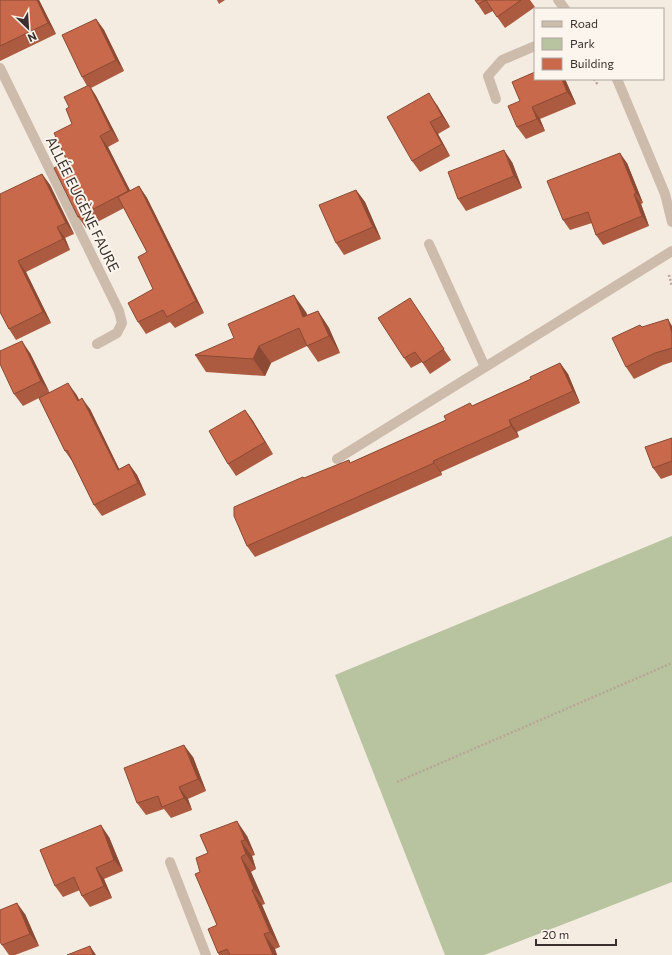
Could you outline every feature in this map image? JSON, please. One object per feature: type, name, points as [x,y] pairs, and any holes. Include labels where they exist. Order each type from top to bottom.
[{"type":"street","points":[[558,0],[564,8]]},
{"type":"street","points":[[496,99],[488,76],[502,60],[534,46]]},
{"type":"street","name":"ALLÉE EUGÈNE FAURE","points":[[0,68],[119,311],[122,323],[117,333],[97,344]]},
{"type":"street","points":[[617,80],[664,194],[672,222]]},
{"type":"street","points":[[429,244],[485,367]]},
{"type":"street","points":[[337,459],[672,251]]},
{"type":"street","points":[[170,862],[206,955]]},
{"type":"path","points":[[397,782],[672,663]]},
{"type":"green space","points":[[672,536],[672,882],[484,955],[445,955],[335,675]]},
{"type":"building","points":[[0,0],[37,0],[48,23],[0,46]]},
{"type":"building","points":[[475,0],[486,0],[478,4]]},
{"type":"building","points":[[486,0],[521,0],[497,17]]},
{"type":"building","points":[[96,19],[116,60],[82,77],[62,35]]},
{"type":"building","points":[[534,72],[534,80],[562,80],[567,92],[532,107],[537,119],[517,127],[508,106],[520,101],[512,82]]},
{"type":"building","points":[[89,85],[111,130],[100,136],[128,191],[78,217],[54,168],[67,161],[54,133],[72,124],[66,109],[69,107],[64,97]]},
{"type":"building","points":[[429,93],[442,116],[430,122],[442,144],[412,161],[387,117]]},
{"type":"building","points":[[504,150],[514,176],[458,199],[448,172]]},
{"type":"building","points":[[620,153],[636,193],[634,194],[642,216],[596,235],[588,212],[563,220],[547,181]]},
{"type":"building","points":[[42,174],[66,223],[57,227],[63,239],[18,261],[43,312],[9,329],[0,312],[0,194]]},
{"type":"building","points":[[139,186],[196,301],[167,317],[163,310],[138,322],[128,303],[153,289],[138,257],[147,252],[118,197]]},
{"type":"building","points":[[356,190],[373,227],[336,243],[319,205]]},
{"type":"building","points":[[294,295],[303,317],[318,311],[329,336],[307,346],[299,328],[259,346],[253,359],[195,355],[234,338],[228,324]]},
{"type":"building","points":[[410,298],[444,349],[423,363],[415,352],[404,358],[378,318]]},
{"type":"building","points":[[668,319],[672,333],[672,348],[655,353],[626,367],[612,338],[640,325],[642,327]]},
{"type":"building","points":[[22,341],[41,381],[14,394],[0,364],[0,351]]},
{"type":"building","points":[[560,363],[573,391],[509,420],[511,426],[433,461],[434,463],[247,546],[234,516],[234,507],[303,477],[304,478],[349,460],[350,463],[446,420],[444,416],[470,403],[472,406],[531,379],[530,377]]},
{"type":"building","points":[[68,383],[78,401],[82,398],[118,470],[129,464],[138,483],[94,505],[39,398]]},
{"type":"building","points":[[245,410],[265,442],[228,464],[209,431]]},
{"type":"building","points":[[672,438],[672,461],[653,468],[645,447]]},
{"type":"building","points":[[184,745],[198,779],[179,787],[184,798],[162,807],[158,796],[137,803],[124,768]]},
{"type":"building","points":[[237,821],[245,840],[241,841],[246,854],[241,857],[254,889],[252,890],[270,932],[264,934],[273,955],[230,955],[227,949],[218,953],[208,929],[217,925],[195,874],[200,872],[196,858],[208,853],[200,835]]},
{"type":"building","points":[[101,825],[114,860],[96,868],[104,886],[82,896],[74,877],[55,886],[40,850]]},
{"type":"building","points":[[17,903],[30,934],[2,945],[0,942],[0,910]]},
{"type":"building","points":[[90,946],[93,955],[67,955]]}]
